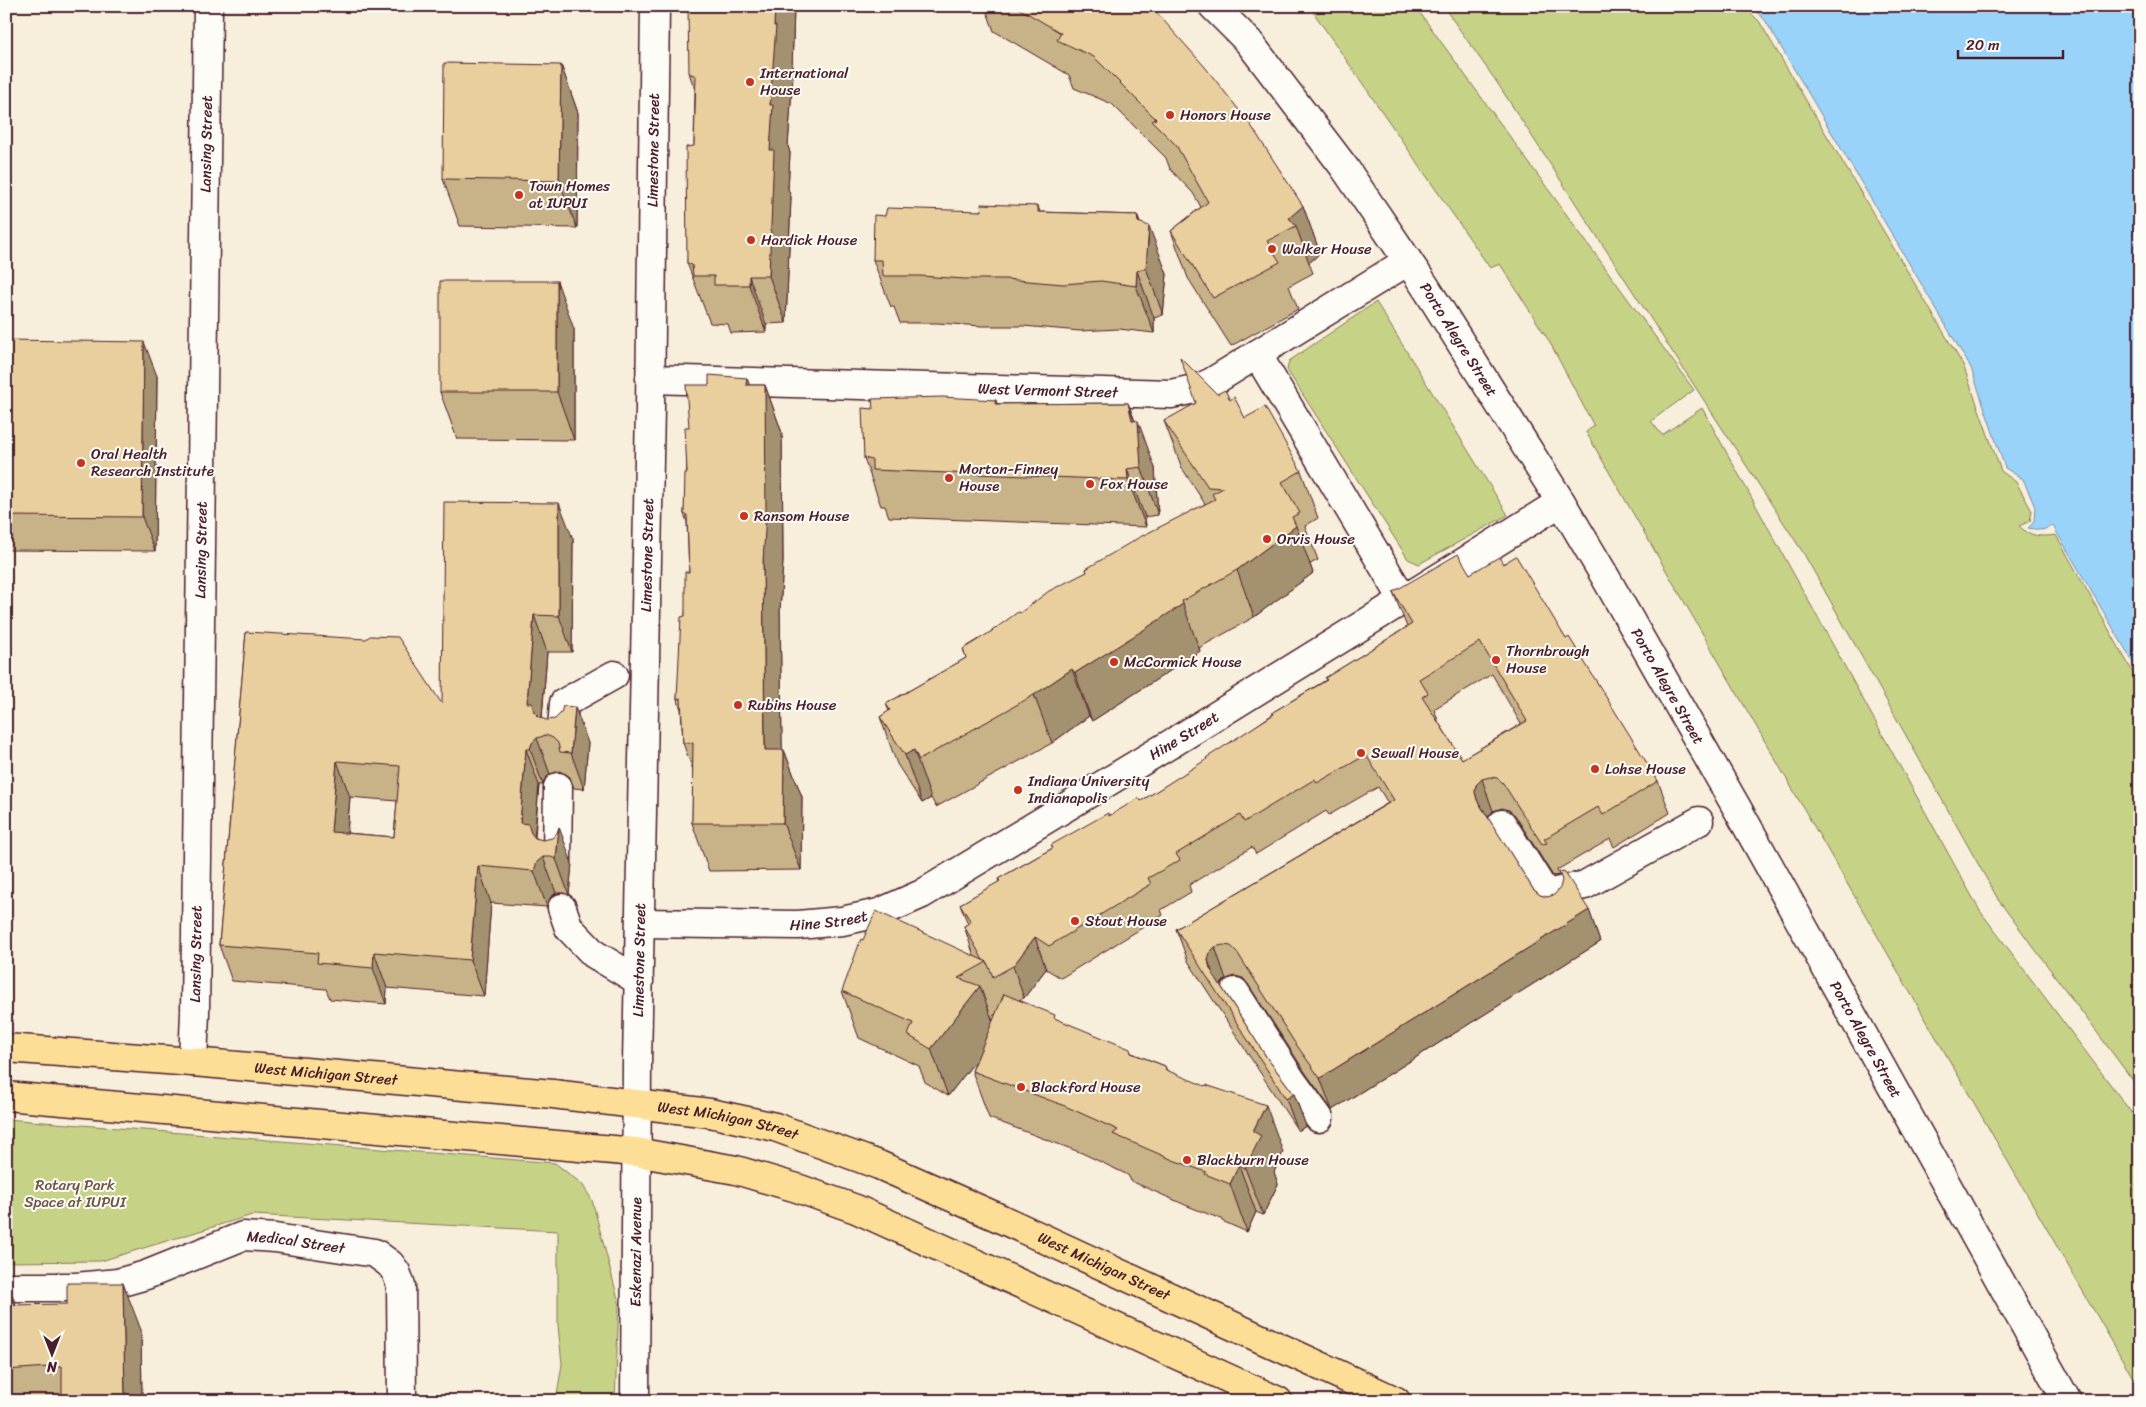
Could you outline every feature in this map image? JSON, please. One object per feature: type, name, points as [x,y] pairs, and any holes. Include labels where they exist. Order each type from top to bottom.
[{"type":"main road","name":"West Michigan Street","points":[[6,1048],[193,1062],[636,1103],[710,1113],[775,1128],[879,1165],[998,1217],[1396,1401]]},
{"type":"main road","points":[[6,1096],[636,1152],[736,1170],[797,1188],[856,1209],[1278,1401]]},
{"type":"street","name":"Lansing Street","points":[[193,1062],[208,6]]},
{"type":"street","name":"Limestone Street","points":[[636,1103],[641,924],[655,6]]},
{"type":"street","name":"Porto Alegre Street","points":[[1213,6],[1249,42],[1344,166],[1408,261],[1604,573],[2067,1401]]},
{"type":"street","name":"West Vermont Street","points":[[650,379],[1171,394],[1199,388],[1212,382],[1408,261]]},
{"type":"street","points":[[1257,354],[1403,600]]},
{"type":"street","name":"Hine Street","points":[[641,924],[798,925],[862,918],[898,906],[922,894],[1179,739],[1560,502]]},
{"type":"street","points":[[562,741],[564,703],[614,675]]},
{"type":"street","points":[[557,861],[558,787]]},
{"type":"street","points":[[1502,824],[1552,904],[1699,821]]},
{"type":"street","points":[[562,908],[569,928],[594,954],[639,981]]},
{"type":"street","points":[[1235,992],[1292,1080],[1320,1118]]},
{"type":"street","name":"Eskenazi Avenue","points":[[635,1401],[636,1103]]},
{"type":"street","name":"Medical Street","points":[[6,1287],[76,1287],[118,1283],[146,1275],[243,1236],[275,1238],[374,1253],[390,1264],[396,1272],[401,1285],[402,1401]]},
{"type":"green space","points":[[1309,6],[1415,6],[1694,390],[1651,421],[1662,435],[1702,408],[1980,911],[2140,1124],[2140,1390],[1586,432],[1594,426],[1549,341],[1500,264],[1490,268]]},
{"type":"green space","points":[[1443,6],[1743,6],[1759,21],[1963,365],[2001,471],[2016,482],[2032,511],[2030,521],[2019,526],[2023,530],[2036,535],[2056,535],[2140,685],[2140,1090],[1999,901],[1804,554],[1496,81]]},
{"type":"green space","points":[[1376,302],[1508,515],[1419,564],[1408,559],[1287,370],[1289,361]]},
{"type":"green space","name":"Rotary Park Space at IUPUI","points":[[6,1119],[555,1163],[582,1184],[592,1200],[619,1303],[615,1401],[556,1401],[562,1364],[558,1326],[558,1231],[252,1215],[101,1261],[6,1262]]},
{"type":"water","points":[[1750,6],[2140,6],[2140,674],[2053,526],[2042,530],[2028,528],[2034,522],[2035,507],[2023,479],[2005,468],[1971,368],[1765,20]]},
{"type":"building","points":[[688,6],[775,6],[774,26],[776,26],[770,105],[773,105],[770,150],[774,150],[769,276],[749,276],[749,285],[714,285],[714,276],[693,276],[692,265],[687,263],[686,147],[694,146],[696,76],[689,73]]},
{"type":"building","points":[[1015,6],[1150,6],[1205,67],[1250,124],[1303,206],[1289,218],[1296,226],[1267,241],[1280,262],[1213,298],[1171,231],[1208,202],[1176,145],[1152,121],[1156,119],[1094,57],[1057,40],[1061,33]]},
{"type":"building","points":[[444,63],[561,65],[559,181],[443,179]]},
{"type":"building","points":[[981,204],[1038,206],[1038,212],[1137,215],[1138,222],[1149,226],[1146,268],[1137,271],[1136,286],[1101,281],[1063,284],[1005,279],[883,276],[882,260],[873,260],[874,215],[885,216],[887,208],[982,211]]},
{"type":"building","points":[[440,281],[557,281],[557,392],[440,392]]},
{"type":"building","name":"Oral Health Research Institute","points":[[6,340],[144,342],[142,517],[6,516]]},
{"type":"building","points":[[1180,357],[1217,394],[1225,390],[1230,400],[1234,397],[1245,418],[1265,407],[1301,471],[1282,482],[1300,513],[1292,517],[1296,526],[1237,570],[1182,601],[1183,604],[1075,673],[1072,669],[1034,695],[919,760],[914,750],[905,755],[880,717],[890,710],[886,704],[966,658],[963,649],[1018,612],[1020,613],[1049,591],[1087,572],[1086,569],[1138,538],[1215,499],[1212,494],[1223,488],[1208,487],[1164,421],[1196,403]]},
{"type":"building","points":[[709,375],[747,378],[746,385],[765,385],[766,513],[763,563],[765,750],[784,750],[783,823],[692,823],[693,743],[683,743],[681,698],[677,699],[681,617],[685,616],[685,572],[689,572],[687,515],[684,514],[685,473],[687,473],[685,427],[689,427],[686,385],[709,385]]},
{"type":"building","points":[[942,397],[996,400],[995,404],[1128,403],[1132,420],[1138,421],[1141,467],[1127,469],[1128,480],[872,470],[872,460],[864,458],[862,408],[873,409],[872,399]]},
{"type":"building","points":[[444,502],[559,503],[559,616],[534,615],[527,703],[532,703],[534,712],[546,720],[555,719],[561,713],[563,706],[575,707],[571,753],[560,752],[558,743],[546,735],[537,738],[532,743],[530,749],[526,749],[520,823],[528,824],[535,838],[543,840],[552,838],[557,833],[559,827],[556,859],[543,857],[537,862],[534,871],[478,866],[470,960],[374,952],[373,968],[317,963],[318,953],[219,945],[246,632],[366,639],[370,636],[398,637],[442,704]],"holes":[[[337,761],[400,766],[394,837],[331,832]]]},
{"type":"building","points":[[1458,554],[1470,574],[1499,557],[1503,564],[1516,556],[1566,639],[1569,637],[1658,781],[1603,815],[1598,807],[1544,839],[1547,843],[1542,844],[1503,783],[1497,778],[1490,777],[1482,779],[1476,785],[1477,800],[1533,889],[1540,895],[1547,897],[1554,895],[1560,888],[1562,880],[1559,872],[1564,871],[1589,910],[1320,1078],[1293,1040],[1237,952],[1231,946],[1215,947],[1210,952],[1208,960],[1210,969],[1267,1058],[1294,1094],[1286,1099],[1176,929],[1394,800],[1366,755],[1317,783],[1315,779],[1244,822],[1240,815],[1176,854],[1180,860],[1148,878],[1151,884],[1049,946],[1035,937],[1013,966],[993,977],[987,962],[983,960],[964,926],[971,922],[960,904],[1000,881],[998,879],[1053,848],[1051,845],[1108,813],[1109,816],[1139,798],[1141,801],[1274,714],[1273,712],[1327,680],[1325,678],[1412,624],[1393,592]],"holes":[[[1480,642],[1527,721],[1462,759],[1422,697],[1428,693],[1419,679]]]},
{"type":"building","points":[[876,911],[987,962],[958,978],[980,986],[931,1049],[908,1035],[913,1023],[842,991],[861,939],[863,940]]},
{"type":"building","points":[[1004,994],[1055,1015],[1054,1018],[1130,1049],[1131,1053],[1165,1066],[1166,1070],[1205,1086],[1266,1105],[1253,1131],[1261,1136],[1245,1168],[1239,1165],[1230,1184],[1205,1174],[1206,1172],[1113,1134],[1118,1130],[1065,1106],[972,1071]]},
{"type":"building","points":[[6,1281],[8,1305],[67,1304],[67,1283],[123,1283],[125,1401],[62,1401],[62,1366],[6,1370]]},
{"type":"place","name":"International House","points":[[750,82]]},
{"type":"place","name":"Honors House","points":[[1170,115]]},
{"type":"place","name":"Town Homes at IUPUI","points":[[519,195]]},
{"type":"place","name":"Hardick House","points":[[751,240]]},
{"type":"place","name":"Walker House","points":[[1272,249]]},
{"type":"place","name":"Oral Health Research Institute","points":[[81,463]]},
{"type":"place","name":"Morton-Finney House","points":[[949,478]]},
{"type":"place","name":"Fox House","points":[[1090,484]]},
{"type":"place","name":"Ransom House","points":[[744,516]]},
{"type":"place","name":"Orvis House","points":[[1267,539]]},
{"type":"place","name":"Thornbrough House","points":[[1496,660]]},
{"type":"place","name":"McCormick House","points":[[1114,662]]},
{"type":"place","name":"Rubins House","points":[[738,705]]},
{"type":"place","name":"Sewall House","points":[[1361,753]]},
{"type":"place","name":"Lohse House","points":[[1595,769]]},
{"type":"place","name":"Indiana University Indianapolis","points":[[1018,790]]},
{"type":"place","name":"Stout House","points":[[1075,921]]},
{"type":"place","name":"Blackford House","points":[[1021,1087]]},
{"type":"place","name":"Blackburn House","points":[[1187,1160]]}]
